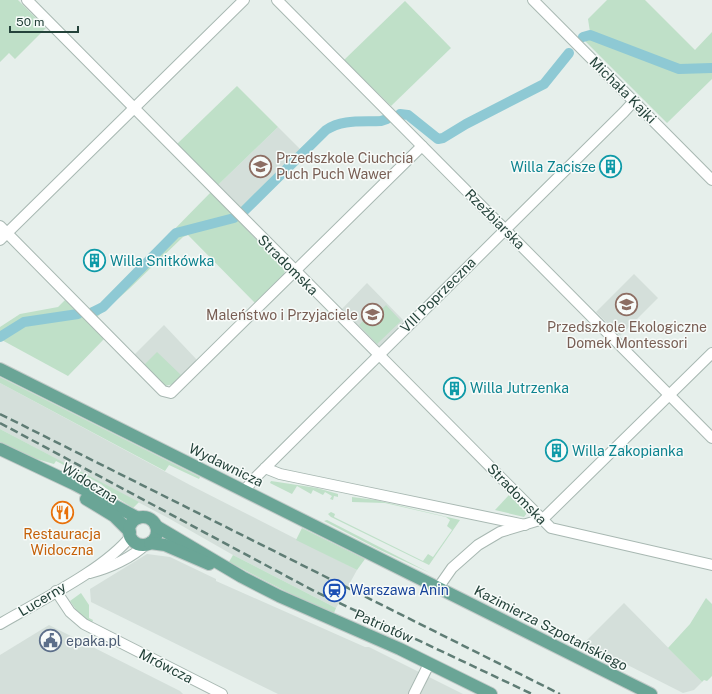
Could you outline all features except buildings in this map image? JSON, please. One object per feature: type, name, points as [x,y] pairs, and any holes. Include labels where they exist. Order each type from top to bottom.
[{"type":"main road","name":"Wydawnicza","points":[[0,369],[438,588]]},
{"type":"main road","name":"Widoczna","points":[[0,449],[74,484],[138,518]]},
{"type":"main road","name":"Widoczna","points":[[30,464],[114,516],[130,534]]},
{"type":"main road","points":[[138,518],[149,518],[156,526],[157,532],[148,544],[135,542],[130,534],[131,524],[138,518]]},
{"type":"main road","name":"Patriotów","points":[[156,526],[242,577],[279,596],[429,664],[491,694]]},
{"type":"main road","name":"Patriotów","points":[[148,544],[166,545],[242,577]]},
{"type":"main road","name":"Kazimierza Szpotańskiego","points":[[438,588],[651,694]]},
{"type":"street","name":"Stradomska","points":[[27,0],[294,271],[551,528],[712,565]]},
{"type":"street","points":[[244,0],[134,108],[2,233],[163,391],[171,393],[422,146]]},
{"type":"street","name":"Rzeźbiarska","points":[[277,0],[712,438]]},
{"type":"street","name":"Michała Kajki","points":[[533,0],[712,180]]},
{"type":"street","name":"VIII Poprzeczna","points":[[244,491],[378,355],[634,101]]},
{"type":"street","points":[[438,588],[452,568],[478,545],[500,532],[543,519],[712,353]]},
{"type":"street","points":[[265,468],[280,474],[526,525]]},
{"type":"street","name":"Lucerny","points":[[115,558],[130,534]]},
{"type":"street","name":"Lucerny","points":[[0,624],[84,574],[115,558],[140,550],[148,544]]},
{"type":"street","name":"Mrówcza","points":[[56,591],[70,612],[84,624],[222,694]]},
{"type":"street","points":[[414,694],[429,664]]},
{"type":"shaded area","name":"Przedszkole Ciuchcia Puch Puch Wawer","points":[[278,127],[300,149],[240,208],[218,185]]},
{"type":"shaded area","name":"Przedszkole Ekologiczne Domek Montessori","points":[[634,274],[658,298],[620,336],[596,312]]},
{"type":"shaded area","name":"Maleństwo i Przyjaciele","points":[[367,283],[404,321],[380,346],[377,346],[341,310]]},
{"type":"shaded area","points":[[164,325],[197,360],[173,384],[165,386],[134,355]]},
{"type":"shaded area","points":[[0,383],[190,485],[357,570],[336,608],[233,555],[170,519],[0,429]]},
{"type":"shaded area","points":[[147,554],[170,557],[216,579],[216,581],[365,647],[369,647],[463,694],[278,694],[91,602],[90,589]]},
{"type":"shaded area","points":[[624,603],[702,682],[694,690],[683,693],[584,643]]},
{"type":"shaded area","points":[[49,625],[180,691],[183,694],[0,694],[0,655]]},
{"type":"green space","points":[[0,0],[18,0],[46,28],[15,59],[9,53],[0,62]]},
{"type":"green space","points":[[607,0],[645,0],[695,50],[712,32],[712,79],[667,123],[579,35],[583,32],[590,32],[588,19]]},
{"type":"green space","points":[[405,1],[451,48],[391,106],[344,60]]},
{"type":"green space","points":[[237,86],[278,127],[218,185],[177,144]]},
{"type":"green space","points":[[383,116],[388,121],[368,125],[345,125],[337,128],[328,134],[247,214],[240,208],[300,149],[328,124],[334,121]]},
{"type":"green space","points":[[211,192],[285,270],[284,275],[255,303],[188,235],[183,237],[129,289],[97,317],[89,308],[97,306],[107,298]]},
{"type":"green space","points":[[65,300],[104,339],[68,376],[0,339],[0,327],[20,314],[58,307]]},
{"type":"green space","points":[[386,305],[401,321],[377,344],[359,325],[369,315],[375,322],[381,316],[378,313]]},
{"type":"green space","points":[[157,352],[182,376],[173,384],[165,386],[144,365]]},
{"type":"green space","points":[[0,377],[200,477],[199,479],[169,465],[165,471],[0,383]]},
{"type":"green space","points":[[0,429],[139,502],[133,508],[101,484],[56,461],[54,464],[26,456],[0,443]]},
{"type":"green space","points":[[271,481],[317,488],[338,494],[338,497],[334,496],[333,500],[330,499],[332,496],[325,492],[323,495],[313,490],[311,494],[297,486],[292,494],[270,483]]},
{"type":"green space","points":[[509,495],[527,513],[524,517],[495,510]]},
{"type":"green space","points":[[352,497],[376,500],[460,520],[429,565],[331,517],[328,514],[331,512],[335,514],[334,517],[423,561],[428,554],[433,557],[452,530],[447,526],[450,520],[446,517],[385,503],[352,502]]},
{"type":"green space","points":[[327,520],[430,573],[378,549],[324,521]]},
{"type":"green space","points":[[302,528],[365,559],[357,570],[296,540]]},
{"type":"green space","points":[[233,555],[336,608],[334,613],[287,592],[229,562]]},
{"type":"green space","points":[[81,593],[89,605],[89,618],[93,620],[92,623],[79,614],[70,601]]},
{"type":"green space","points":[[706,598],[712,604],[712,676],[707,681],[704,680],[702,682],[668,648],[690,624]]},
{"type":"waterway","points":[[583,37],[590,35],[679,69],[712,68]]},
{"type":"waterway","points":[[400,114],[408,115],[438,139],[443,138],[466,124],[544,84],[569,53]]},
{"type":"waterway","points":[[244,211],[326,130],[332,126],[359,121],[381,121],[387,119]]},
{"type":"waterway","points":[[93,312],[103,307],[176,233],[234,218]]},
{"type":"waterway","points":[[0,337],[24,322],[78,314]]},
{"type":"railway","points":[[0,414],[560,694]]},
{"type":"railway","points":[[0,423],[316,592],[532,694]]},
{"type":"place","name":"Przedszkole Ciuchcia Puch Puch Wawer","points":[[261,166]]},
{"type":"place","name":"Willa Zacisze","points":[[611,167]]},
{"type":"place","name":"Willa Snitkówka","points":[[94,261]]},
{"type":"place","name":"Przedszkole Ekologiczne Domek Montessori","points":[[627,305]]},
{"type":"place","name":"Maleństwo i Przyjaciele","points":[[373,315]]},
{"type":"place","name":"Willa Jutrzenka","points":[[455,388]]},
{"type":"place","name":"Willa Zakopianka","points":[[557,451]]},
{"type":"place","name":"Restauracja Widoczna","points":[[62,512]]},
{"type":"place","name":"Warszawa Anin","points":[[335,590]]},
{"type":"place","name":"epaka.pl","points":[[51,641]]}]
